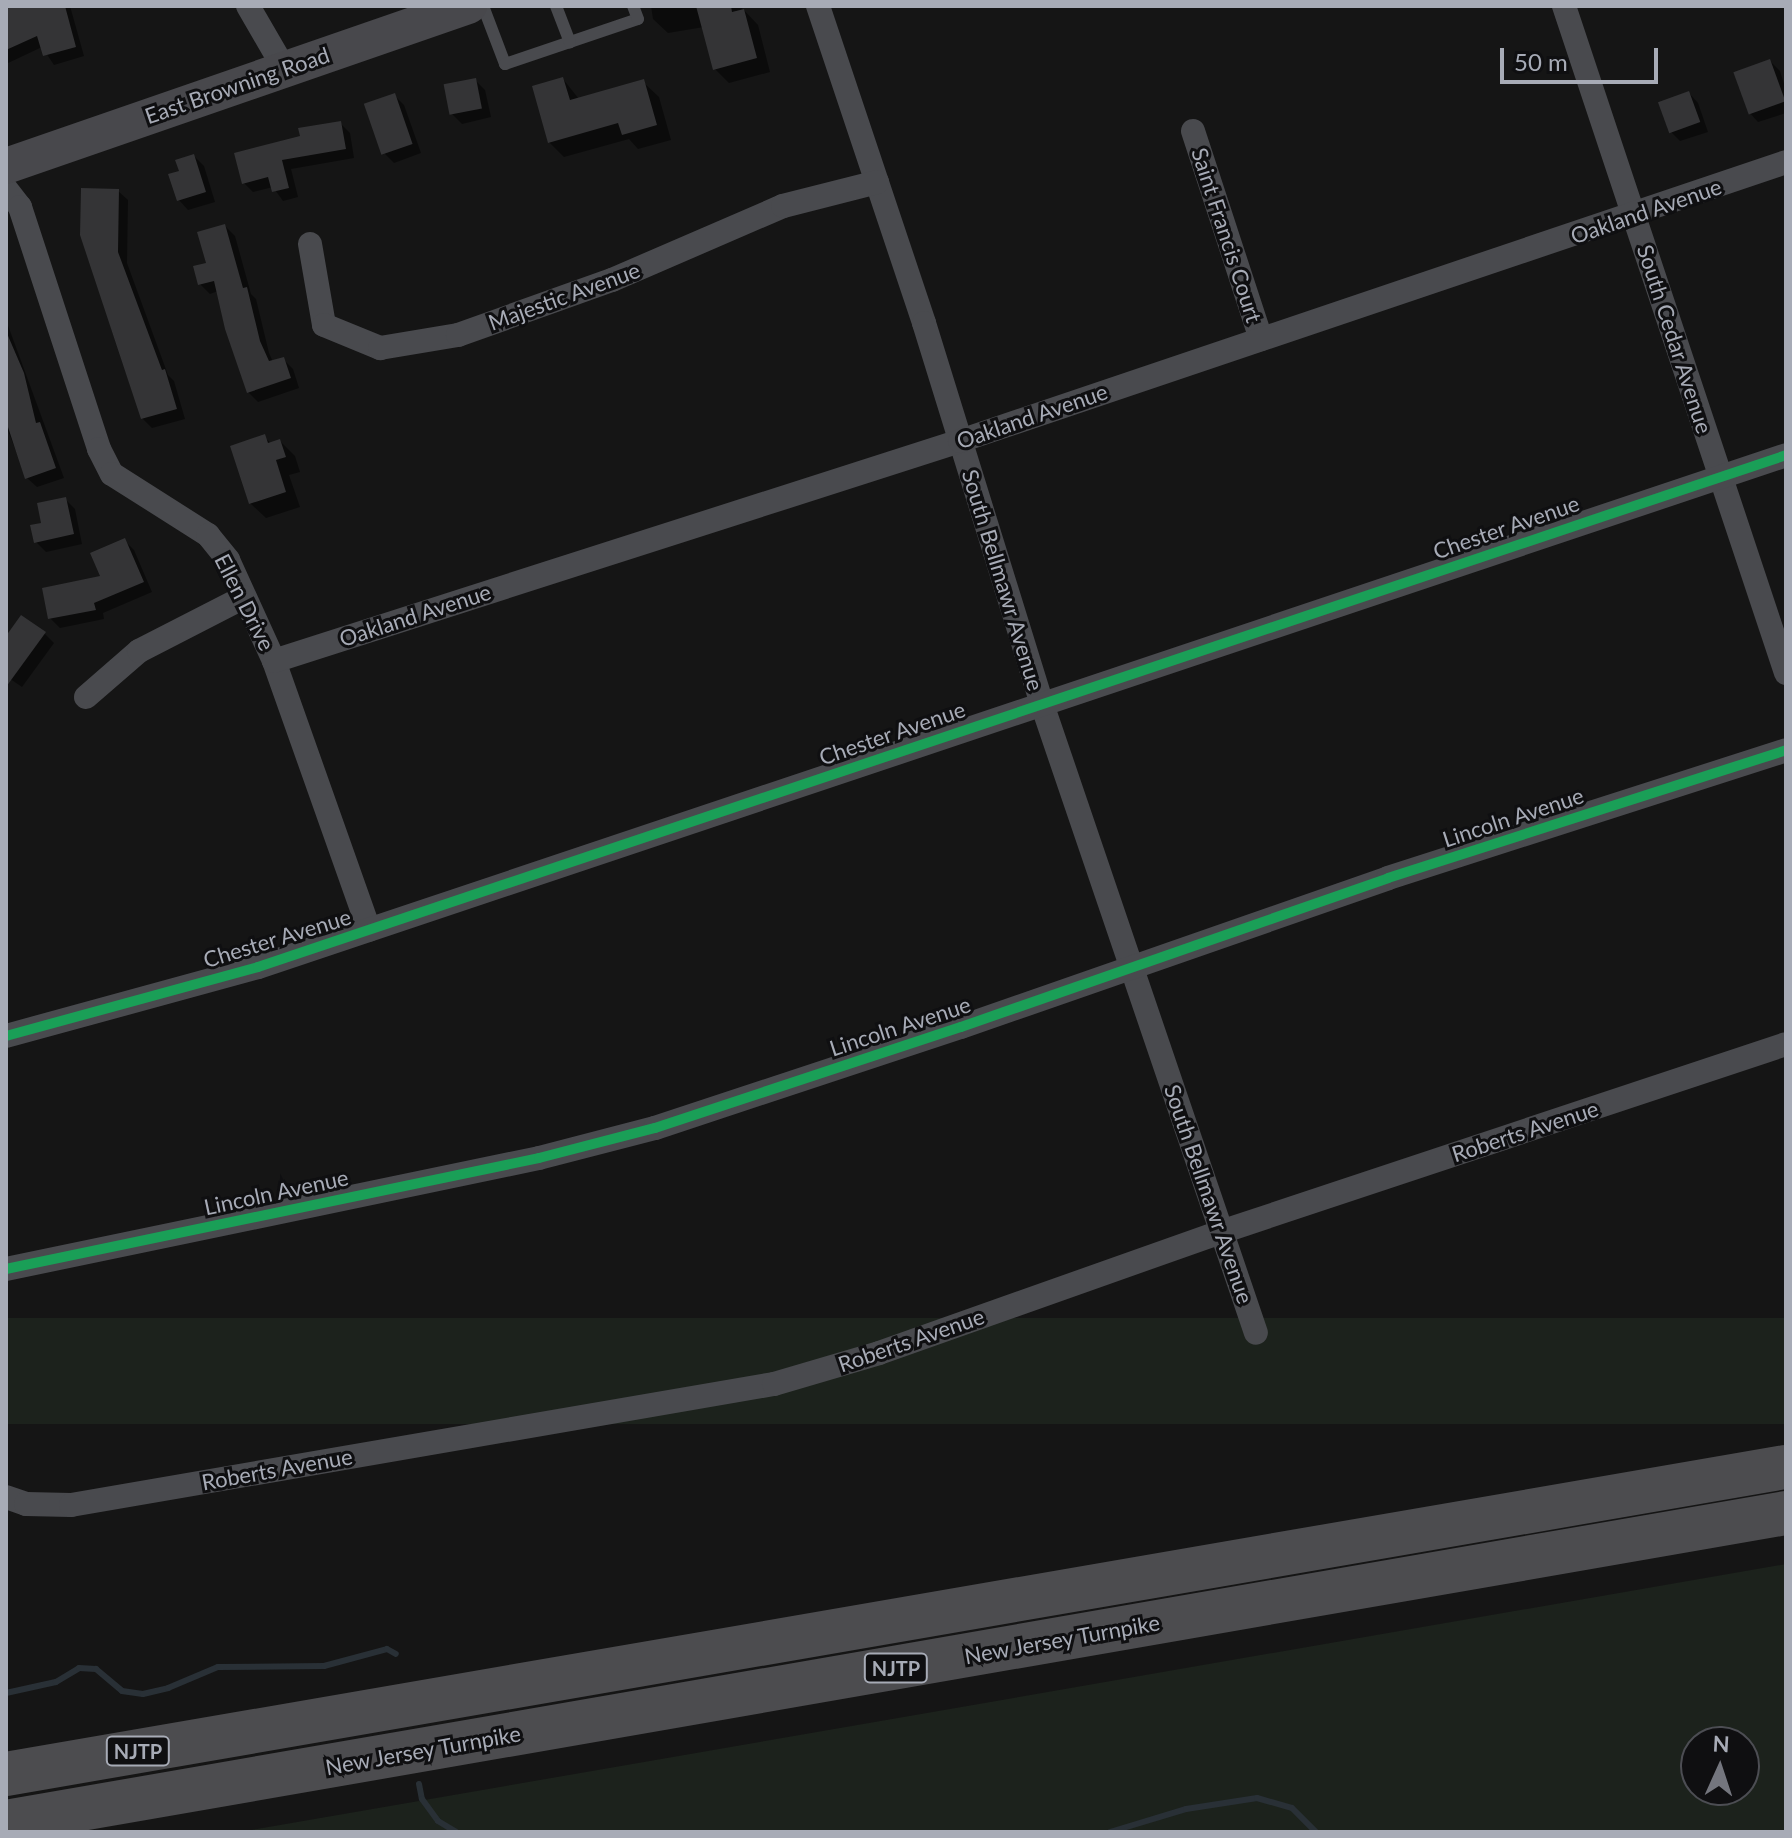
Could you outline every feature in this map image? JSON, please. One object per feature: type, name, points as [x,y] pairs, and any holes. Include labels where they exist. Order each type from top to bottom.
[{"type":"highway","name":"NJTP","points":[[6,1774],[1786,1467]]},
{"type":"highway","name":"New Jersey Turnpike","points":[[6,1822],[1786,1513]]},
{"type":"highway","points":[[6,1755],[89,1742],[270,1728]]},
{"type":"highway","points":[[6,1829],[80,1809]]},
{"type":"main road","name":"East Browning Road","points":[[6,166],[415,19],[469,6]]},
{"type":"street","points":[[248,6],[284,68]]},
{"type":"street","name":"South Bellmawr Avenue","points":[[818,6],[1042,704],[1256,1333]]},
{"type":"street","name":"South Cedar Avenue","points":[[1564,6],[1786,673]]},
{"type":"street","name":"Saint Francis Court","points":[[1193,131],[1261,339]]},
{"type":"street","name":"Oakland Avenue","points":[[274,661],[960,441],[1634,216],[1786,162]]},
{"type":"street","name":"Majestic Avenue","points":[[310,244],[324,325],[380,348],[458,335],[612,280],[783,206],[877,182]]},
{"type":"street","name":"Ellen Drive","points":[[6,189],[20,207],[99,449],[112,474],[208,535],[228,560],[274,661],[369,930]]},
{"type":"street","name":"Chester Avenue","points":[[6,1036],[258,967],[1720,474],[1786,455]]},
{"type":"street","points":[[86,697],[139,651],[244,597]]},
{"type":"street","name":"Lincoln Avenue","points":[[6,1269],[539,1158],[655,1128],[1388,878],[1786,750]]},
{"type":"street","name":"Roberts Avenue","points":[[6,1497],[26,1504],[71,1505],[774,1384],[879,1353],[1221,1232],[1786,1044]]},
{"type":"lane","points":[[483,6],[505,64],[638,19],[633,6]]},
{"type":"lane","points":[[556,6],[570,42]]},
{"type":"shaded area","points":[[6,1318],[1786,1318],[1786,1424],[6,1424]]},
{"type":"shaded area","points":[[1786,1564],[1786,1832],[240,1832]]},
{"type":"building","points":[[6,6],[65,6],[76,47],[43,56],[37,36],[6,50]]},
{"type":"building","points":[[696,6],[731,6],[732,12],[744,9],[757,58],[713,70]]},
{"type":"building","points":[[1770,59],[1785,101],[1749,115],[1733,72]]},
{"type":"building","points":[[563,77],[570,100],[644,79],[657,125],[622,135],[618,123],[548,143],[532,86]]},
{"type":"building","points":[[476,78],[482,108],[450,115],[444,84]]},
{"type":"building","points":[[1689,91],[1700,122],[1669,133],[1658,102]]},
{"type":"building","points":[[395,93],[413,144],[381,155],[364,104]]},
{"type":"building","points":[[341,121],[346,149],[282,160],[289,188],[272,192],[268,177],[242,184],[234,153],[300,136],[298,128]]},
{"type":"building","points":[[194,154],[206,192],[177,201],[168,174],[179,171],[175,160]]},
{"type":"building","points":[[81,188],[119,189],[118,252],[162,370],[165,369],[177,409],[141,419],[80,235]]},
{"type":"building","points":[[225,224],[243,288],[247,287],[260,341],[269,361],[284,357],[291,378],[247,393],[225,329],[214,281],[198,285],[193,266],[206,263],[197,232]]},
{"type":"building","points":[[6,331],[24,373],[36,423],[40,422],[56,468],[25,479],[6,421]]},
{"type":"building","points":[[265,434],[268,443],[280,439],[286,457],[276,460],[286,492],[249,504],[230,446]]},
{"type":"building","points":[[66,497],[74,534],[34,543],[30,525],[41,523],[37,503]]},
{"type":"building","points":[[125,538],[144,582],[94,603],[96,610],[48,619],[42,588],[100,576],[90,553]]},
{"type":"building","points":[[21,615],[46,632],[6,687],[6,636]]},
{"type":"waterway","points":[[6,1693],[56,1682],[79,1668],[96,1669],[122,1691],[143,1694],[168,1688],[218,1667],[324,1666],[387,1649],[396,1654]]},
{"type":"waterway","points":[[419,1784],[422,1799],[438,1821],[456,1832]]},
{"type":"waterway","points":[[1110,1832],[1186,1809],[1257,1798],[1292,1808],[1316,1832]]},
{"type":"cycle path","points":[[6,1036],[258,967],[1786,455]]},
{"type":"cycle path","points":[[6,1269],[539,1158],[655,1128],[961,1027],[1388,878],[1786,750]]}]
